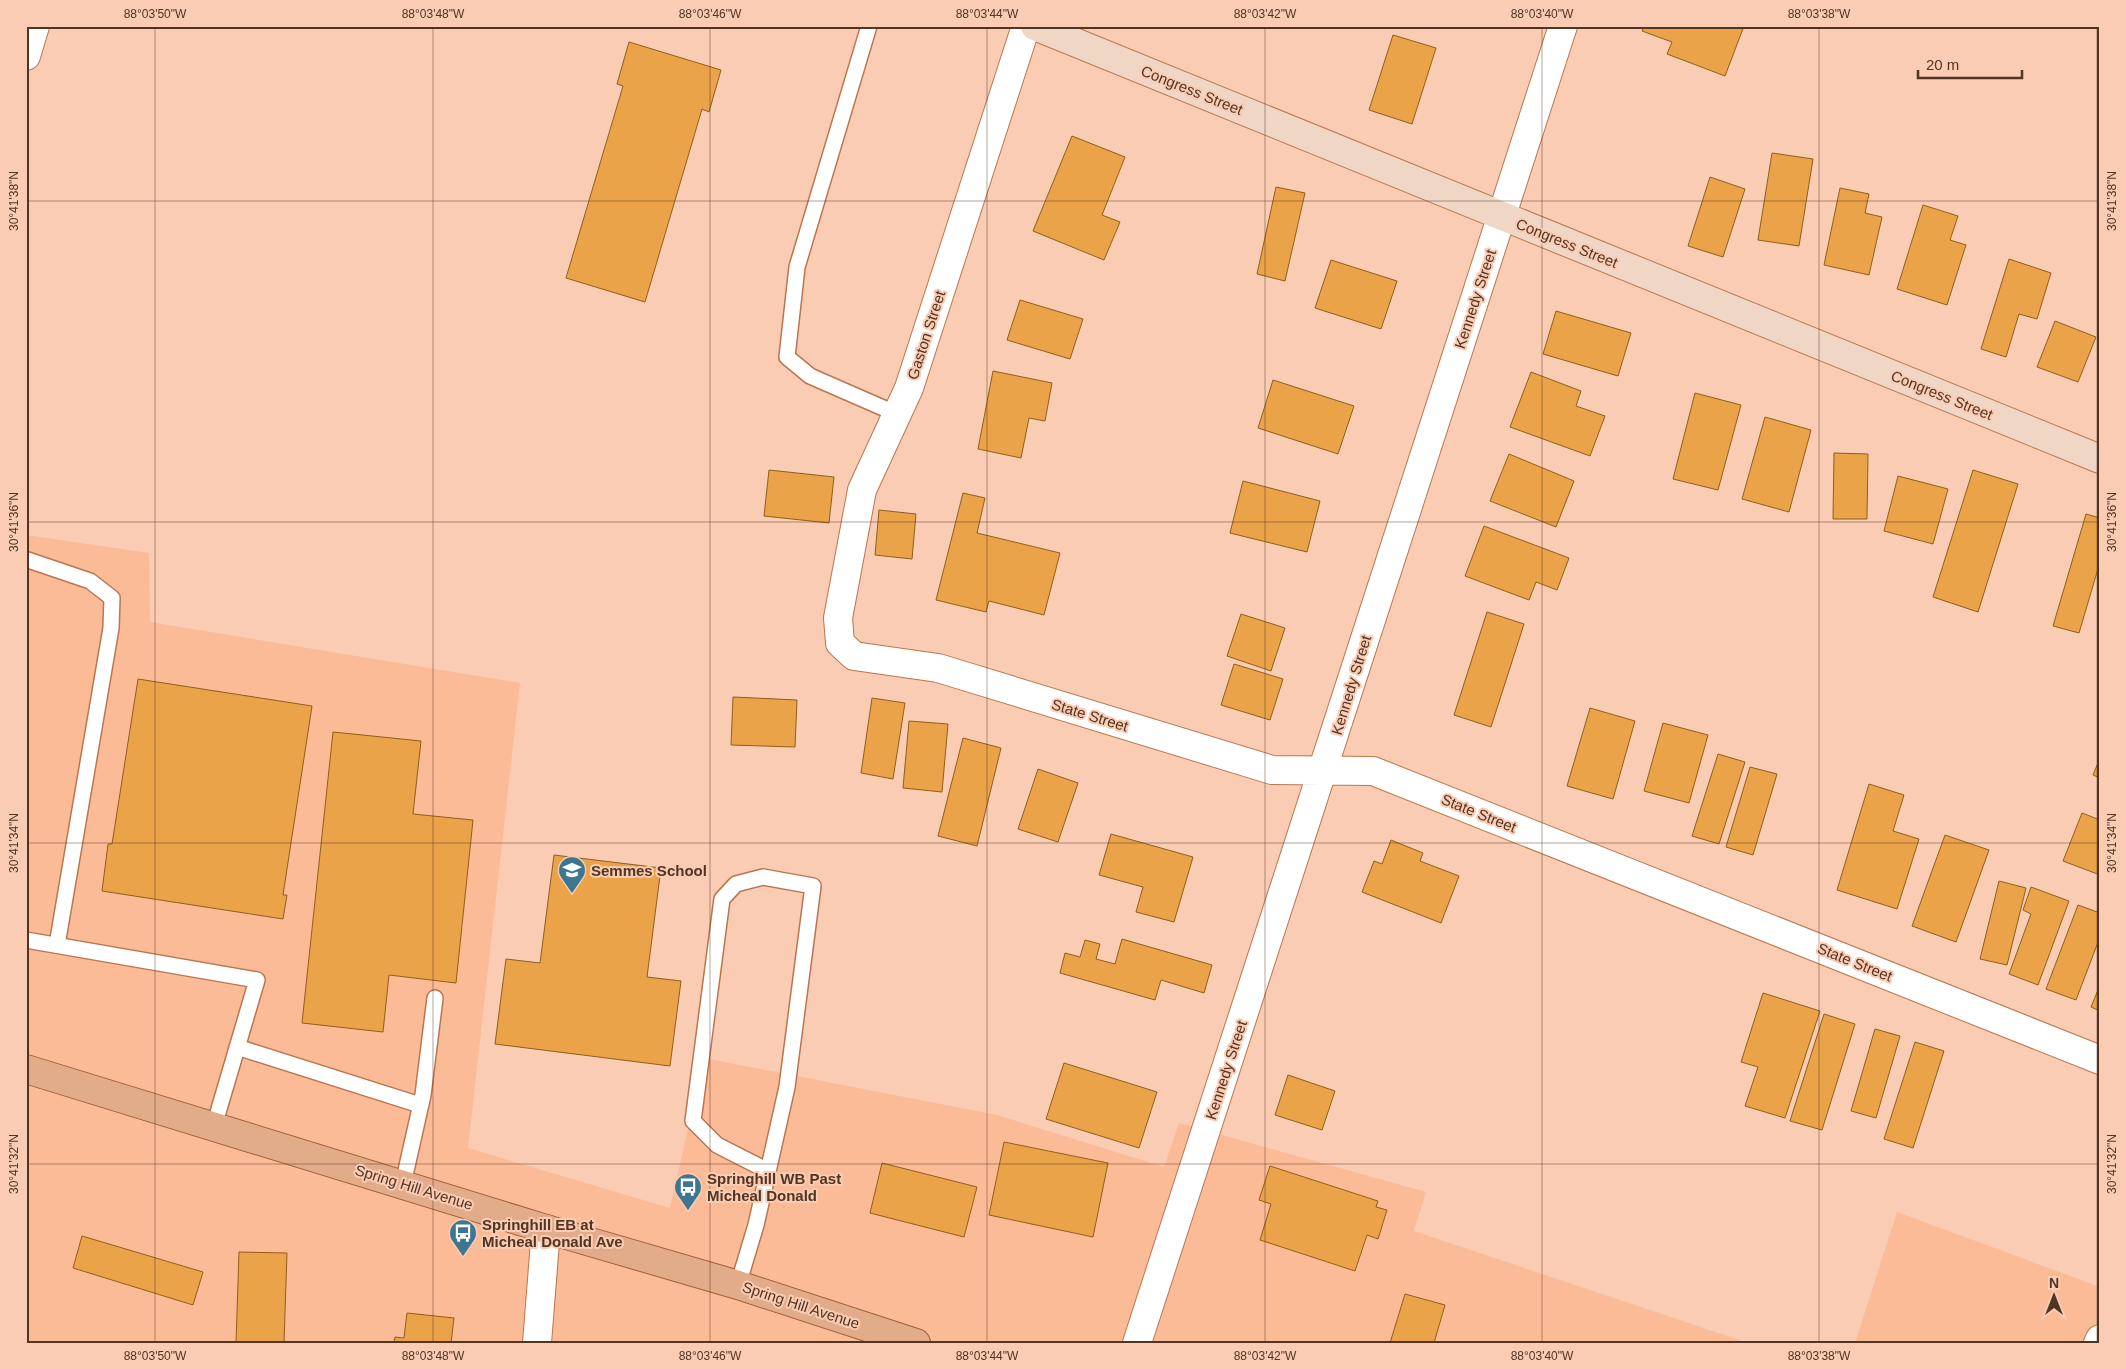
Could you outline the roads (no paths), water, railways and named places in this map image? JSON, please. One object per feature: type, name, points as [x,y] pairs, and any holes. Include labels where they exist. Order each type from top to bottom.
[{"type":"main road","name":"Spring Hill Avenue","points":[[26,1069],[546,1229],[738,1285],[916,1343]]},
{"type":"street","points":[[26,56],[35,26]]},
{"type":"street","name":"Gaston Street","points":[[840,644],[838,618],[862,490],[909,388],[1026,26]]},
{"type":"street","name":"Congress Street","points":[[1034,26],[2100,459]]},
{"type":"street","name":"Kennedy Street","points":[[1137,1343],[1324,771],[1382,582],[1563,26]]},
{"type":"street","name":"State Street","points":[[840,644],[854,656],[938,668],[1272,770],[1373,770],[2100,1060]]},
{"type":"street","points":[[538,1343],[546,1229]]},
{"type":"street","points":[[2098,1343],[2100,1339]]},
{"type":"lane","points":[[869,26],[797,267],[787,357],[810,376],[897,414]]},
{"type":"lane","points":[[27,564],[90,580],[112,598],[112,628],[57,945]]},
{"type":"lane","points":[[738,1285],[756,1225],[787,1087],[813,886],[763,877],[736,884],[722,899],[693,1121],[718,1145],[768,1171]]},
{"type":"lane","points":[[26,940],[257,980],[214,1126]]},
{"type":"lane","points":[[404,1184],[420,1105],[435,998]]},
{"type":"lane","points":[[237,1047],[420,1105]]},
{"type":"place","name":"Semmes School","points":[[572,894]]},
{"type":"place","name":"Springhill WB Past Micheal Donald","points":[[688,1211]]},
{"type":"place","name":"Springhill EB at Micheal Donald Ave","points":[[463,1257]]}]
